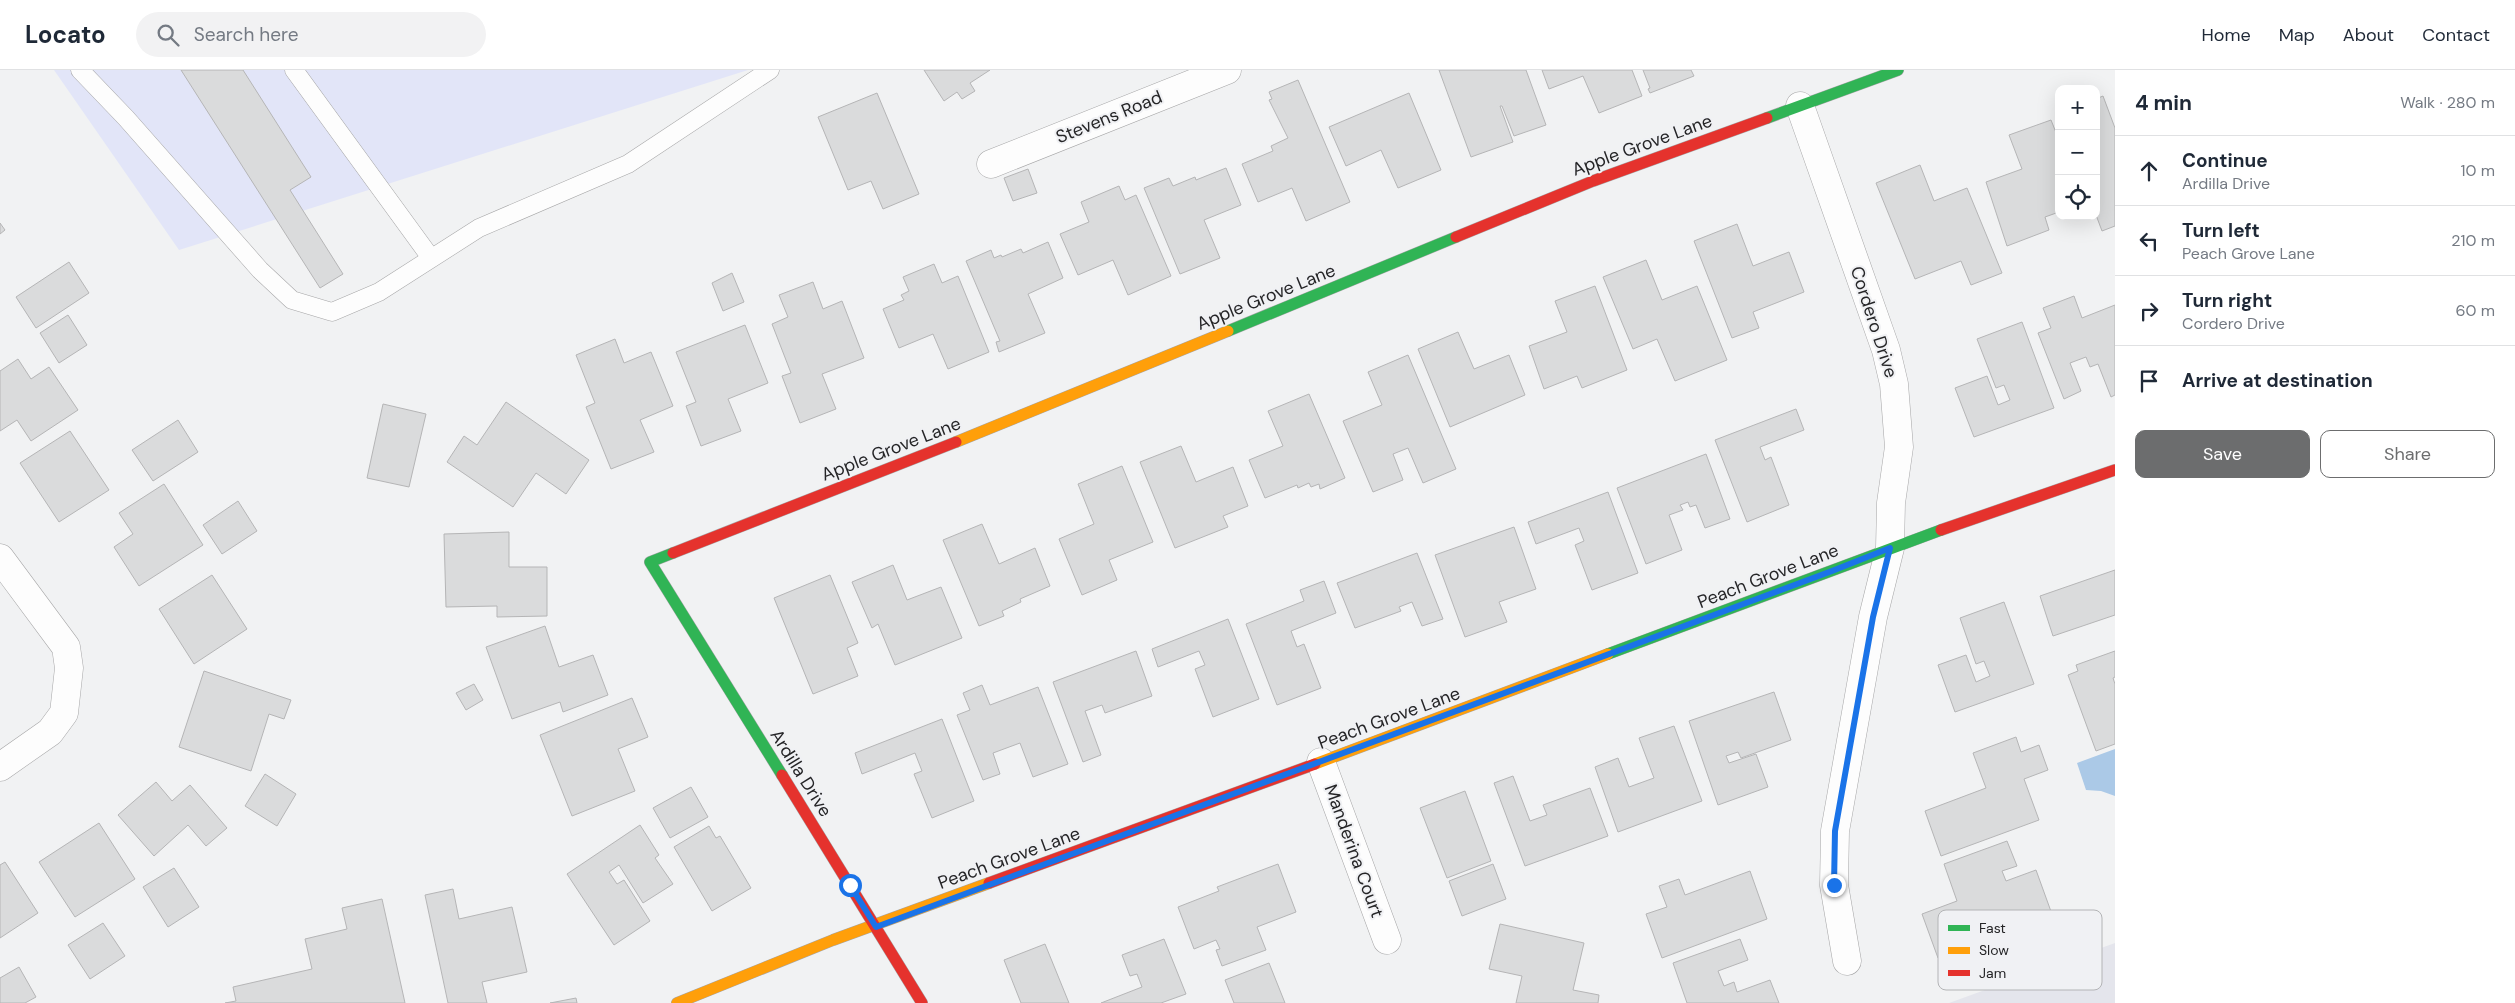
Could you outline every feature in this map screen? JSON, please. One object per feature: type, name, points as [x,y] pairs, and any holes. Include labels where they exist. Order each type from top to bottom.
[{"type":"street","name":"Stevens Road","points":[[991,164],[1227,70]]},
{"type":"street","name":"Apple Grove Lane","points":[[650,562],[972,436],[1592,182],[1898,70]]},
{"type":"street","name":"Cordero Drive","points":[[1800,106],[1886,350],[1894,384],[1900,447],[1891,503],[1890,548],[1873,617],[1835,831],[1834,885],[1847,961]]},
{"type":"street","name":"Peach Grove Lane","points":[[677,1003],[833,940],[876,927],[1321,762],[1890,548],[2115,470]]},
{"type":"street","points":[[0,558],[66,647],[70,668],[64,713],[50,732],[0,767]]},
{"type":"street","name":"Ardilla Drive","points":[[650,562],[922,1003]]},
{"type":"street","name":"Manderina Court","points":[[1321,762],[1387,940]]},
{"type":"lane","points":[[80,70],[126,118],[260,270],[292,300],[332,312],[379,292],[479,228],[628,164],[770,70]]},
{"type":"lane","points":[[294,70],[431,258]]},
{"type":"shaded area","points":[[54,70],[748,70],[179,250]]},
{"type":"shaded area","points":[[2115,943],[2115,1003],[1949,1003],[1985,990],[2102,990],[2102,948]]},
{"type":"water","points":[[2115,749],[2115,796],[2101,791],[2086,790],[2077,763]]},
{"type":"building","points":[[181,70],[243,70],[311,177],[290,190],[343,274],[320,288]]},
{"type":"building","points":[[924,70],[990,70],[970,83],[975,91],[962,99],[957,92],[944,101]]},
{"type":"building","points":[[1439,70],[1526,70],[1546,125],[1514,136],[1502,106],[1500,106],[1513,142],[1471,157]]},
{"type":"building","points":[[1542,70],[1632,70],[1642,96],[1599,113],[1583,76],[1549,89]]},
{"type":"building","points":[[1643,70],[1691,70],[1694,76],[1650,93]]},
{"type":"building","points":[[1298,80],[1350,202],[1306,221],[1292,188],[1258,202],[1242,164],[1273,151],[1271,146],[1288,138],[1269,100],[1272,99],[1269,92]]},
{"type":"building","points":[[877,93],[919,194],[883,209],[871,181],[848,190],[818,117]]},
{"type":"building","points":[[1409,93],[1441,170],[1398,188],[1381,150],[1346,166],[1329,127]]},
{"type":"building","points":[[2103,96],[2115,128],[2115,226],[2102,231],[2098,220],[2100,220],[2100,97]]},
{"type":"building","points":[[2051,120],[2055,130],[2055,213],[2045,217],[2049,230],[2007,246],[1986,182],[2022,169],[2009,135]]},
{"type":"building","points":[[1920,165],[1934,201],[1967,188],[2002,273],[1971,285],[1961,261],[1915,279],[1876,183]]},
{"type":"building","points":[[1226,168],[1241,205],[1204,220],[1220,258],[1180,274],[1144,188],[1169,178],[1173,186],[1195,177],[1196,180]]},
{"type":"building","points":[[1028,169],[1037,193],[1013,201],[1004,178]]},
{"type":"building","points":[[1119,186],[1125,200],[1136,195],[1171,276],[1128,295],[1113,260],[1078,275],[1060,234],[1089,222],[1081,202]]},
{"type":"building","points":[[0,223],[5,230],[0,234]]},
{"type":"building","points":[[1737,224],[1753,266],[1789,252],[1804,292],[1753,312],[1759,328],[1732,338],[1694,241]]},
{"type":"building","points":[[1048,242],[1063,278],[1028,294],[1045,333],[999,352],[996,342],[1000,341],[966,261],[991,250],[994,258],[1001,255],[1002,257],[1021,249],[1023,253]]},
{"type":"building","points":[[1646,260],[1662,300],[1697,286],[1727,360],[1675,381],[1657,339],[1633,349],[1603,277]]},
{"type":"building","points":[[69,262],[89,293],[36,328],[16,297]]},
{"type":"building","points":[[934,264],[942,283],[958,276],[989,352],[948,369],[933,334],[899,348],[883,309],[904,300],[901,295],[909,291],[903,277]]},
{"type":"building","points":[[732,273],[744,302],[723,311],[712,283]]},
{"type":"building","points":[[813,282],[823,309],[842,301],[864,358],[822,374],[836,409],[800,423],[782,376],[791,373],[772,324],[788,317],[779,295]]},
{"type":"building","points":[[1595,286],[1627,370],[1582,388],[1577,376],[1544,389],[1529,346],[1567,332],[1555,301]]},
{"type":"building","points":[[2074,296],[2082,318],[2115,305],[2115,395],[2111,397],[2098,364],[2090,367],[2086,357],[2070,363],[2081,391],[2064,399],[2038,333],[2051,328],[2043,308]]},
{"type":"building","points":[[68,315],[87,345],[59,363],[40,333]]},
{"type":"building","points":[[2022,322],[2054,408],[1974,437],[1955,388],[1987,376],[1998,405],[2010,400],[2004,385],[1996,388],[1977,339]]},
{"type":"building","points":[[745,325],[768,383],[728,399],[741,431],[701,446],[686,406],[696,402],[676,352]]},
{"type":"building","points":[[1458,332],[1474,369],[1509,355],[1525,395],[1450,427],[1418,349]]},
{"type":"building","points":[[615,339],[624,363],[651,352],[673,406],[640,420],[654,452],[611,469],[586,407],[595,403],[576,355]]},
{"type":"building","points":[[1408,355],[1456,469],[1423,483],[1408,448],[1393,454],[1403,480],[1373,492],[1343,421],[1382,405],[1368,372]]},
{"type":"building","points":[[18,359],[31,379],[49,367],[78,410],[31,441],[17,420],[0,431],[0,371]]},
{"type":"building","points":[[1309,394],[1345,478],[1320,489],[1319,484],[1311,487],[1309,483],[1298,488],[1297,485],[1265,498],[1249,460],[1283,446],[1268,411]]},
{"type":"building","points":[[506,402],[589,460],[566,494],[536,473],[513,507],[447,462],[464,436],[477,445]]},
{"type":"building","points":[[383,404],[426,414],[409,487],[367,478]]},
{"type":"building","points":[[1796,409],[1804,430],[1760,447],[1765,460],[1771,457],[1789,505],[1747,522],[1715,440]]},
{"type":"building","points":[[178,420],[198,452],[153,481],[132,450]]},
{"type":"building","points":[[70,431],[109,490],[59,522],[20,463]]},
{"type":"building","points":[[1181,446],[1196,482],[1233,467],[1248,506],[1223,516],[1228,527],[1175,548],[1140,462]]},
{"type":"building","points":[[1706,454],[1730,519],[1705,528],[1696,505],[1690,507],[1688,502],[1680,505],[1683,510],[1669,515],[1682,550],[1646,564],[1617,488]]},
{"type":"building","points":[[1122,466],[1153,542],[1109,560],[1117,580],[1082,595],[1059,539],[1094,524],[1078,484]]},
{"type":"building","points":[[164,484],[203,545],[139,586],[114,547],[133,534],[119,513]]},
{"type":"building","points":[[1608,492],[1638,573],[1592,590],[1575,545],[1584,541],[1579,528],[1536,544],[1528,522]]},
{"type":"building","points":[[238,501],[257,531],[222,554],[203,525]]},
{"type":"building","points":[[982,524],[999,564],[1035,548],[1050,586],[1020,599],[1021,602],[1002,611],[1004,616],[979,626],[943,540]]},
{"type":"building","points":[[1514,527],[1536,589],[1499,602],[1507,622],[1465,637],[1435,555]]},
{"type":"building","points":[[509,532],[509,567],[547,567],[547,616],[497,617],[497,606],[446,607],[444,534]]},
{"type":"building","points":[[1417,553],[1443,619],[1422,626],[1412,602],[1399,607],[1401,611],[1355,628],[1337,583]]},
{"type":"building","points":[[893,565],[907,600],[941,587],[962,638],[895,665],[878,624],[872,628],[852,582]]},
{"type":"building","points":[[2115,570],[2115,615],[2053,636],[2040,596]]},
{"type":"building","points":[[212,575],[247,629],[194,664],[159,609]]},
{"type":"building","points":[[830,575],[858,643],[847,648],[858,676],[813,694],[774,598]]},
{"type":"building","points":[[1324,581],[1336,613],[1291,631],[1297,647],[1304,644],[1321,688],[1277,705],[1246,624],[1304,601],[1300,590]]},
{"type":"building","points":[[2004,602],[2034,684],[1955,712],[1938,665],[1966,655],[1976,682],[1990,676],[1984,661],[1976,664],[1960,618]]},
{"type":"building","points":[[1228,619],[1259,699],[1213,717],[1195,669],[1205,665],[1199,651],[1158,667],[1152,649]]},
{"type":"building","points":[[545,626],[559,667],[593,655],[608,695],[563,712],[560,702],[512,719],[486,647]]},
{"type":"building","points":[[1136,651],[1152,696],[1105,713],[1102,705],[1085,711],[1101,755],[1083,762],[1053,682]]},
{"type":"building","points":[[2115,651],[2115,677],[2113,678],[2115,684],[2115,744],[2096,751],[2068,675],[2078,671],[2076,665]]},
{"type":"building","points":[[204,671],[291,700],[284,719],[269,714],[251,771],[179,747]]},
{"type":"building","points":[[474,684],[483,700],[466,710],[456,693]]},
{"type":"building","points":[[982,685],[990,705],[1038,687],[1068,764],[1033,777],[1020,743],[993,753],[1000,774],[983,780],[957,715],[970,710],[963,693]]},
{"type":"building","points":[[1774,692],[1791,740],[1741,758],[1738,752],[1726,756],[1729,763],[1756,754],[1768,787],[1718,805],[1689,721]]},
{"type":"building","points":[[632,698],[648,737],[618,749],[635,791],[572,816],[540,735]]},
{"type":"building","points":[[942,719],[974,801],[932,818],[914,774],[922,771],[915,753],[862,774],[855,753]]},
{"type":"building","points":[[1674,726],[1702,801],[1618,832],[1595,767],[1618,758],[1629,787],[1654,778],[1639,738]]},
{"type":"building","points":[[2016,737],[2021,752],[2039,745],[2048,770],[2024,779],[2039,820],[1941,856],[1925,811],[1986,788],[1973,753]]},
{"type":"building","points":[[265,774],[296,794],[277,826],[245,806]]},
{"type":"building","points":[[1513,776],[1530,821],[1547,815],[1543,805],[1590,788],[1608,836],[1525,866],[1494,783]]},
{"type":"building","points":[[156,782],[172,801],[190,785],[227,828],[206,846],[188,825],[154,856],[118,815]]},
{"type":"building","points":[[691,787],[708,817],[670,838],[653,808]]},
{"type":"building","points":[[1465,791],[1491,861],[1447,878],[1420,808]]},
{"type":"building","points":[[99,823],[135,879],[75,917],[39,862]]},
{"type":"building","points":[[640,825],[659,855],[655,858],[673,884],[643,903],[619,865],[609,872],[617,884],[624,880],[650,921],[614,945],[567,874]]},
{"type":"building","points":[[709,826],[716,838],[720,836],[751,888],[712,911],[674,847]]},
{"type":"building","points":[[2007,841],[2017,866],[2002,871],[2006,881],[2036,870],[2050,910],[1938,910],[1938,958],[1922,914],[1957,901],[1944,864]]},
{"type":"building","points":[[5,862],[38,913],[0,938],[0,865]]},
{"type":"building","points":[[1278,864],[1296,912],[1257,927],[1266,950],[1222,966],[1216,950],[1220,949],[1216,940],[1194,949],[1178,907],[1219,891],[1217,887]]},
{"type":"building","points":[[1493,864],[1506,899],[1462,916],[1449,881]]},
{"type":"building","points":[[174,868],[199,907],[168,927],[143,887]]},
{"type":"building","points":[[1750,871],[1767,919],[1662,958],[1646,914],[1667,907],[1659,886],[1679,879],[1685,895]]},
{"type":"building","points":[[453,889],[459,919],[512,907],[527,972],[482,982],[487,1003],[448,1003],[425,895]]},
{"type":"building","points":[[382,899],[405,1003],[225,1003],[236,1001],[233,987],[312,969],[305,939],[347,929],[342,908]]},
{"type":"building","points":[[103,923],[125,956],[90,979],[68,945]]},
{"type":"building","points":[[1500,924],[1584,943],[1573,990],[1599,995],[1598,1003],[1516,1003],[1522,976],[1489,969]]},
{"type":"building","points":[[1164,939],[1186,994],[1161,1003],[1101,1003],[1142,987],[1137,974],[1130,976],[1122,955]]},
{"type":"building","points":[[1740,939],[1748,960],[1718,971],[1724,986],[1734,982],[1737,992],[1770,980],[1779,1003],[1687,1003],[1673,963]]},
{"type":"building","points":[[1045,944],[1069,1003],[1021,1003],[1004,960]]},
{"type":"building","points":[[1269,963],[1285,1003],[1234,1003],[1225,980]]},
{"type":"building","points":[[19,967],[36,997],[25,1003],[0,1003],[0,978]]},
{"type":"building","points":[[576,998],[577,1003],[550,1003]]},
{"type":"traffic: fast","points":[[1767,118],[1898,70]]},
{"type":"traffic: fast","points":[[1228,331],[1456,237]]},
{"type":"traffic: fast","points":[[1608,654],[1941,530]]},
{"type":"traffic: fast","points":[[673,553],[650,562],[782,775]]},
{"type":"traffic: slow","points":[[956,442],[1228,331]]},
{"type":"traffic: slow","points":[[1315,764],[1608,654]]},
{"type":"traffic: slow","points":[[677,1003],[833,940],[989,883]]},
{"type":"traffic: jam","points":[[1456,237],[1593,181],[1767,118]]},
{"type":"traffic: jam","points":[[673,553],[956,442]]},
{"type":"traffic: jam","points":[[1941,530],[2115,470]]},
{"type":"traffic: jam","points":[[989,883],[1315,764]]},
{"type":"traffic: jam","points":[[782,775],[922,1003]]},
{"type":"route","points":[[850,885],[876,927],[1890,548],[1873,617],[1835,831],[1834,885]]}]
